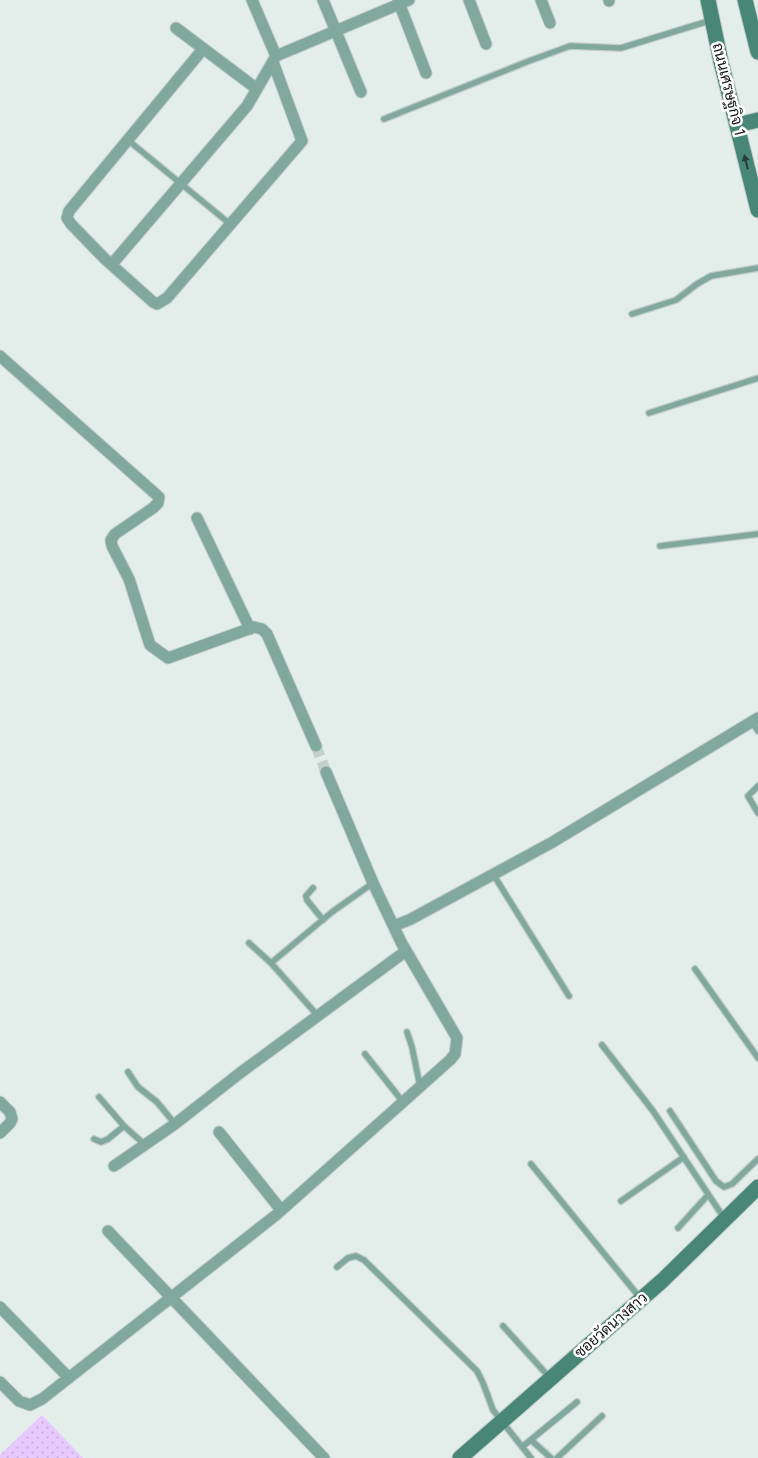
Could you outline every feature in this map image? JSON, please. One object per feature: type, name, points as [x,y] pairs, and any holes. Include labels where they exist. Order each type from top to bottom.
[{"type":"street","points":[[202,48],[129,141],[69,211],[67,218],[112,264],[157,304],[167,298],[302,141],[252,0]]},
{"type":"street","points":[[324,0],[361,92]]},
{"type":"street","points":[[469,0],[486,44]]},
{"type":"street","points":[[541,0],[550,23]]},
{"type":"street","name":"ถนนเศรษฐกิจ 1","points":[[708,0],[758,210]]},
{"type":"street","points":[[745,0],[758,52]]},
{"type":"street","points":[[112,264],[247,106],[274,59],[402,1],[426,73]]},
{"type":"street","points":[[176,28],[257,89]]},
{"type":"street","points":[[737,125],[758,120]]},
{"type":"street","points":[[2,363],[159,497],[158,503],[153,508],[115,534],[110,540],[129,579],[150,645],[168,658],[254,627],[262,629],[267,634],[316,746]]},
{"type":"street","points":[[197,518],[250,629]]},
{"type":"street","points":[[394,926],[411,919],[551,842],[756,723]]},
{"type":"street","points":[[0,1382],[19,1401],[30,1405],[42,1399],[281,1210],[420,1088],[455,1054],[457,1038],[406,951],[373,883],[326,772]]},
{"type":"street","points":[[114,1166],[175,1124],[240,1073],[406,951]]},
{"type":"street","points":[[0,1102],[10,1112],[12,1119],[10,1124],[0,1133]]},
{"type":"street","points":[[219,1132],[281,1210]]},
{"type":"street","name":"ซอยวัดนางสาว","points":[[460,1458],[641,1299],[758,1187]]},
{"type":"street","points":[[108,1231],[324,1458]]},
{"type":"street","points":[[0,1307],[69,1378]]},
{"type":"lane","points":[[384,119],[570,46],[621,48],[712,20]]},
{"type":"lane","points":[[129,141],[230,224]]},
{"type":"lane","points":[[632,314],[676,300],[711,276],[758,268]]},
{"type":"lane","points":[[649,413],[758,378]]},
{"type":"lane","points":[[660,546],[758,534]]},
{"type":"lane","points":[[758,786],[748,796],[758,813]]},
{"type":"lane","points":[[493,874],[570,996]]},
{"type":"lane","points":[[271,963],[323,920],[373,883]]},
{"type":"lane","points":[[313,888],[306,896],[307,900],[323,920]]},
{"type":"lane","points":[[249,943],[271,963],[318,1016]]},
{"type":"lane","points":[[695,969],[758,1058]]},
{"type":"lane","points":[[407,1032],[414,1055],[420,1088]]},
{"type":"lane","points":[[602,1045],[653,1111],[725,1220]]},
{"type":"lane","points":[[365,1054],[403,1102]]},
{"type":"lane","points":[[128,1072],[138,1087],[157,1102],[175,1124]]},
{"type":"lane","points":[[99,1097],[124,1126],[144,1144]]},
{"type":"lane","points":[[670,1111],[716,1181],[724,1187],[732,1184],[758,1159]]},
{"type":"lane","points":[[94,1139],[101,1142],[108,1140],[124,1126]]},
{"type":"lane","points":[[621,1201],[684,1157]]},
{"type":"lane","points":[[531,1164],[641,1299]]},
{"type":"lane","points":[[678,1228],[708,1195]]},
{"type":"lane","points":[[337,1267],[348,1258],[356,1256],[364,1260],[477,1371],[490,1404],[531,1458]]},
{"type":"lane","points":[[503,1326],[550,1378]]},
{"type":"lane","points":[[522,1447],[577,1402]]},
{"type":"lane","points":[[557,1458],[602,1416]]},
{"type":"lane","points":[[531,1440],[551,1458]]},
{"type":"shaded area","points":[[42,1415],[83,1458],[0,1458],[0,1455]]},
{"type":"tunnel","points":[[316,746],[326,772]]}]
